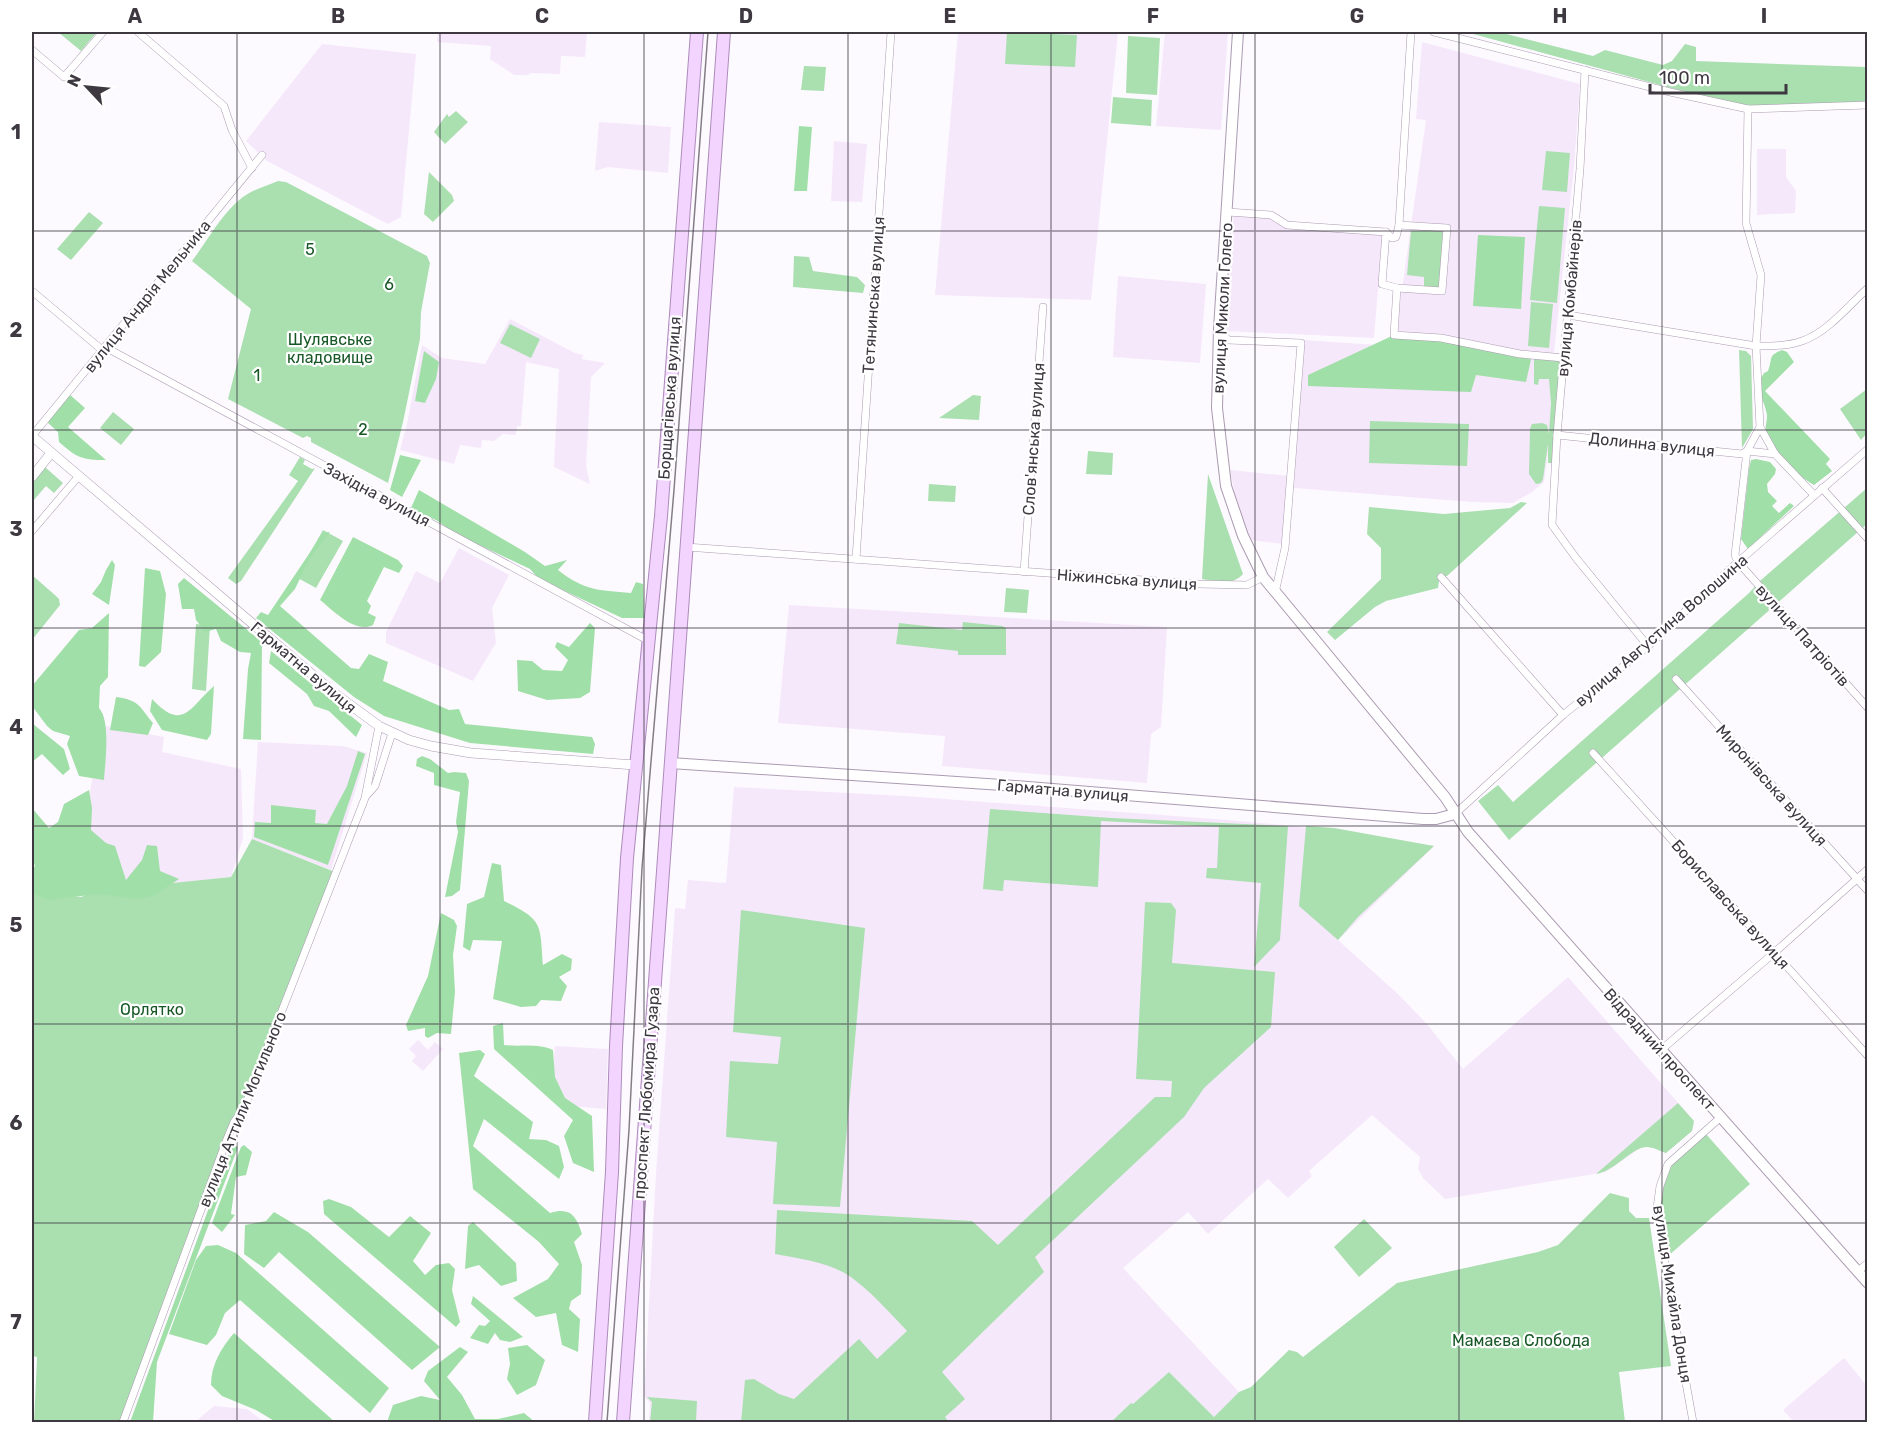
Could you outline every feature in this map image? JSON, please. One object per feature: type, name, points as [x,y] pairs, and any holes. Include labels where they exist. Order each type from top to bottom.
[{"type":"main road","name":"Борщагівська вулиця","points":[[635,765],[661,516],[697,32]]},
{"type":"main road","name":"Борщагівська вулиця","points":[[670,763],[724,32]]},
{"type":"main road","name":"вулиця Миколи Голего","points":[[1238,32],[1219,329],[1217,408],[1226,486],[1243,536],[1263,577]]},
{"type":"main road","points":[[1263,577],[1445,797],[1455,813]]},
{"type":"main road","name":"Гарматна вулиця","points":[[670,763],[1024,786],[1423,819],[1436,819],[1455,813]]},
{"type":"main road","name":"проспект Любомира Гузара","points":[[623,1422],[670,763]]},
{"type":"main road","name":"проспект Любомира Гузара","points":[[595,1422],[612,1172],[621,945],[635,765]]},
{"type":"main road","name":"Відрадний проспект","points":[[1455,813],[1475,841],[1868,1283]]},
{"type":"street","points":[[32,51],[64,77],[103,32]]},
{"type":"street","points":[[138,32],[224,106],[232,129],[252,168]]},
{"type":"street","name":"Тетянинська вулиця","points":[[856,559],[891,32]]},
{"type":"street","points":[[1228,212],[1271,215],[1287,225],[1386,232],[1392,238],[1396,237],[1399,225],[1411,32]]},
{"type":"street","points":[[1434,32],[1670,92],[1748,109],[1868,105]]},
{"type":"street","name":"вулиця Комбайнерів","points":[[1585,70],[1580,169],[1557,435],[1552,525],[1648,646]]},
{"type":"street","points":[[1748,109],[1746,224],[1761,275],[1756,346],[1760,427],[1775,454],[1815,495]]},
{"type":"street","name":"вулиця Андрія Мельника","points":[[32,436],[261,156]]},
{"type":"street","points":[[1386,232],[1382,284],[1397,288],[1442,291],[1447,228],[1399,225]]},
{"type":"street","points":[[1397,288],[1394,335],[1441,338],[1520,354],[1564,358]]},
{"type":"street","points":[[1568,315],[1756,346],[1781,345],[1802,341],[1816,334],[1868,288]]},
{"type":"street","name":"Західна вулиця","points":[[32,291],[103,348],[649,641]]},
{"type":"street","name":"Слов'янська вулиця","points":[[1024,572],[1043,306]]},
{"type":"street","points":[[1219,329],[1228,340],[1301,343],[1285,548],[1275,593]]},
{"type":"street","points":[[1738,562],[1735,555],[1747,451],[1760,427]]},
{"type":"street","name":"Долинна вулиця","points":[[1557,435],[1742,454],[1747,451],[1775,454]]},
{"type":"street","name":"Гарматна вулиця","points":[[32,436],[334,693],[379,726],[409,740],[450,750],[635,765]]},
{"type":"street","name":"вулиця Августина Волошина","points":[[1455,813],[1563,715],[1648,646],[1738,562],[1868,449]]},
{"type":"street","points":[[32,477],[51,453]]},
{"type":"street","points":[[32,531],[78,477]]},
{"type":"street","points":[[1822,488],[1868,538]]},
{"type":"street","name":"Ніжинська вулиця","points":[[686,547],[1208,585],[1247,585],[1263,577]]},
{"type":"street","name":"вулиця Патріотів","points":[[1738,562],[1868,708]]},
{"type":"street","points":[[1441,577],[1563,715]]},
{"type":"street","name":"Миронівська вулиця","points":[[1676,679],[1868,891]]},
{"type":"street","name":"вулиця Аттили Могильного","points":[[123,1422],[227,1139],[234,1122],[244,1108],[365,798],[379,726]]},
{"type":"street","name":"вулиця Аттили Могильного","points":[[365,798],[375,786],[392,733]]},
{"type":"street","name":"Бориславська вулиця","points":[[1593,753],[1868,1056]]},
{"type":"street","points":[[1661,1050],[1868,868]]},
{"type":"street","name":"вулиця Михайла Донця","points":[[1693,1422],[1667,1277],[1658,1200],[1668,1164],[1721,1117]]},
{"type":"street","points":[[1857,1272],[1868,1263]]},
{"type":"shaded area","points":[[438,32],[587,32],[585,57],[561,56],[560,74],[514,75],[490,59],[491,46],[437,42]]},
{"type":"shaded area","points":[[958,32],[1118,32],[1091,300],[935,295]]},
{"type":"shaded area","points":[[1165,32],[1228,32],[1221,130],[1156,126]]},
{"type":"shaded area","points":[[1422,42],[1580,84],[1574,167],[1554,353],[1561,353],[1544,482],[1513,503],[1472,502],[1294,488],[1303,340],[1394,346],[1426,120],[1416,119]]},
{"type":"shaded area","points":[[322,44],[416,54],[401,217],[388,224],[267,161],[246,141]]},
{"type":"shaded area","points":[[599,122],[671,127],[668,173],[608,167],[595,171]]},
{"type":"shaded area","points":[[834,141],[867,144],[862,202],[831,201]]},
{"type":"shaded area","points":[[1757,149],[1786,149],[1786,177],[1796,191],[1795,213],[1757,215]]},
{"type":"shaded area","points":[[1234,210],[1288,222],[1383,229],[1374,338],[1225,331]]},
{"type":"shaded area","points":[[1118,276],[1206,284],[1200,363],[1113,357]]},
{"type":"shaded area","points":[[510,319],[583,355],[582,359],[605,363],[591,377],[586,466],[590,484],[554,467],[559,369],[526,362],[521,426],[517,426],[516,435],[503,434],[494,441],[482,440],[481,448],[460,445],[454,464],[400,450],[422,345],[442,358],[485,364]]},
{"type":"shaded area","points":[[1230,470],[1290,476],[1283,544],[1251,540],[1236,500]]},
{"type":"shaded area","points":[[459,548],[509,575],[492,608],[496,643],[473,681],[386,643],[386,632],[416,571],[440,583]]},
{"type":"shaded area","points":[[789,605],[1167,627],[1161,727],[1151,734],[1147,783],[942,766],[945,736],[778,723]]},
{"type":"shaded area","points":[[101,725],[164,737],[162,752],[241,769],[243,838],[231,877],[152,886],[77,870]]},
{"type":"shaded area","points":[[258,742],[343,746],[367,753],[331,870],[252,839]]},
{"type":"shaded area","points":[[734,787],[905,796],[1215,819],[1294,826],[1434,846],[1338,940],[1399,995],[1426,1023],[1463,1069],[1568,977],[1694,1121],[1692,1131],[1666,1153],[1649,1146],[1640,1148],[1606,1172],[1445,1199],[1423,1178],[1418,1169],[1420,1157],[1372,1115],[1309,1171],[1312,1176],[1288,1198],[1268,1179],[1208,1234],[1188,1212],[1123,1268],[1239,1392],[1214,1417],[1169,1372],[1111,1422],[649,1422],[650,1403],[644,1396],[656,1173],[675,908],[685,909],[688,880],[726,883]]},
{"type":"shaded area","points":[[418,1040],[428,1050],[435,1042],[443,1049],[423,1071],[412,1061],[416,1056],[409,1049]]},
{"type":"shaded area","points":[[555,1046],[608,1049],[606,1109],[568,1106],[551,1097]]},
{"type":"shaded area","points":[[1844,1358],[1867,1386],[1867,1422],[1794,1422],[1783,1410]]},
{"type":"shaded area","points":[[214,1406],[247,1409],[262,1420],[299,1422],[195,1422]]},
{"type":"green space","points":[[58,32],[97,32],[81,51]]},
{"type":"green space","points":[[1007,32],[1077,35],[1075,67],[1005,64]]},
{"type":"green space","points":[[1466,32],[1499,32],[1593,56],[1605,50],[1663,65],[1672,61],[1685,44],[1696,47],[1696,61],[1867,67],[1867,106],[1748,109]]},
{"type":"green space","points":[[1128,36],[1160,38],[1157,95],[1126,93]]},
{"type":"green space","points":[[804,66],[826,67],[824,91],[801,90]]},
{"type":"green space","points":[[1113,97],[1152,100],[1151,126],[1111,123]]},
{"type":"green space","points":[[456,111],[468,122],[445,144],[434,132],[447,114],[449,117]]},
{"type":"green space","points":[[799,126],[812,127],[807,191],[794,191]]},
{"type":"green space","points":[[1546,151],[1570,153],[1567,192],[1542,190]]},
{"type":"green space","points":[[429,172],[452,195],[454,201],[433,222],[424,214]]},
{"type":"green space","name":"Шулявське кладовище","points":[[278,181],[286,182],[427,256],[430,263],[421,312],[420,339],[388,483],[311,442],[311,438],[307,436],[303,438],[228,399],[251,309],[192,261],[218,223],[234,205],[251,192]]},
{"type":"green space","points":[[1539,206],[1565,208],[1557,303],[1530,300]]},
{"type":"green space","points":[[89,212],[103,223],[71,260],[57,249]]},
{"type":"green space","points":[[1411,231],[1443,231],[1439,288],[1424,286],[1424,277],[1407,275]]},
{"type":"green space","points":[[1478,235],[1525,237],[1521,309],[1473,306]]},
{"type":"green space","points":[[794,256],[809,257],[813,271],[857,277],[865,285],[863,293],[793,287]]},
{"type":"green space","points":[[1531,302],[1553,304],[1549,348],[1528,346]]},
{"type":"green space","points":[[510,324],[540,339],[531,358],[500,343]]},
{"type":"green space","points":[[1394,335],[1454,340],[1532,355],[1526,382],[1476,375],[1471,392],[1308,386],[1308,375]]},
{"type":"green space","points":[[1739,350],[1746,351],[1751,356],[1753,429],[1742,448]]},
{"type":"green space","points":[[1782,350],[1787,352],[1794,362],[1765,391],[1830,459],[1826,464],[1832,471],[1814,485],[1786,463],[1770,442],[1766,432],[1767,413],[1757,385],[1764,373],[1768,371],[1772,356]]},
{"type":"green space","points":[[424,351],[439,362],[436,379],[425,403],[415,401]]},
{"type":"green space","points":[[1534,357],[1553,357],[1561,363],[1552,463],[1548,463],[1548,444],[1543,479],[1541,483],[1536,484],[1529,474],[1530,429],[1532,424],[1542,423],[1547,425],[1549,434],[1551,403],[1549,379],[1539,379],[1538,385],[1534,384]]},
{"type":"green space","points":[[1867,389],[1867,433],[1861,440],[1840,409]]},
{"type":"green space","points":[[69,394],[85,408],[68,427],[106,460],[85,459],[75,455],[59,442],[58,432],[47,422]]},
{"type":"green space","points":[[973,395],[981,396],[979,420],[939,418]]},
{"type":"green space","points":[[113,412],[134,429],[121,445],[100,428]]},
{"type":"green space","points":[[1370,421],[1469,424],[1467,466],[1369,463]]},
{"type":"green space","points":[[1088,451],[1113,453],[1112,475],[1086,474]]},
{"type":"green space","points":[[400,455],[421,460],[402,497],[390,490]]},
{"type":"green space","points":[[300,457],[305,460],[303,464],[312,469],[315,468],[241,581],[236,584],[228,578],[298,481],[289,475]]},
{"type":"green space","points":[[1751,460],[1770,462],[1776,469],[1767,484],[1768,492],[1777,501],[1772,506],[1779,513],[1790,503],[1794,506],[1748,549],[1741,539],[1749,469]]},
{"type":"green space","points":[[45,467],[63,483],[54,493],[46,486],[32,502],[32,483]]},
{"type":"green space","points":[[1208,474],[1243,574],[1229,582],[1202,579]]},
{"type":"green space","points":[[929,484],[956,486],[955,502],[928,501]]},
{"type":"green space","points":[[1867,488],[1867,524],[1509,840],[1478,801],[1498,785],[1513,802]]},
{"type":"green space","points":[[419,490],[545,566],[567,560],[558,570],[584,586],[631,593],[636,582],[643,584],[644,618],[622,618],[539,579],[530,569],[456,534],[436,520],[410,510]]},
{"type":"green space","points":[[1521,502],[1527,503],[1447,576],[1443,576],[1438,588],[1386,601],[1375,607],[1335,640],[1327,632],[1381,579],[1381,548],[1367,534],[1369,507],[1444,514],[1510,508]]},
{"type":"green space","points":[[323,530],[343,541],[316,588],[296,577]]},
{"type":"green space","points":[[330,532],[310,558],[295,589],[280,606],[351,668],[359,669],[369,654],[388,662],[383,681],[449,710],[459,709],[465,724],[592,737],[595,744],[593,754],[470,743],[384,716],[354,697],[256,618],[261,612],[268,615],[323,533]]},
{"type":"green space","points":[[353,537],[398,560],[403,566],[399,573],[384,567],[367,601],[371,606],[368,613],[376,617],[373,625],[366,627],[345,620],[320,600]]},
{"type":"green space","points":[[112,560],[115,565],[109,605],[92,594]]},
{"type":"green space","points":[[145,568],[160,571],[166,594],[161,652],[145,667],[139,666]]},
{"type":"green space","points":[[32,575],[59,599],[60,605],[32,640]]},
{"type":"green space","points":[[184,578],[262,642],[261,740],[243,739],[251,653],[240,652],[221,641],[216,629],[205,632],[196,620],[194,609],[182,609],[178,584]]},
{"type":"green space","points":[[1006,588],[1029,590],[1027,613],[1004,612]]},
{"type":"green space","points":[[109,613],[108,677],[100,686],[99,708],[103,714],[106,732],[104,780],[79,776],[67,744],[70,736],[53,731],[47,726],[32,706],[32,686],[79,630],[92,628]]},
{"type":"green space","points":[[963,622],[1006,628],[1006,655],[958,655],[958,651],[896,644],[899,623],[962,630]]},
{"type":"green space","points":[[590,623],[595,628],[590,692],[580,698],[547,700],[518,691],[517,660],[532,661],[543,670],[562,671],[568,660],[555,647],[557,642],[569,647]]},
{"type":"green space","points":[[196,624],[210,626],[206,691],[192,689]]},
{"type":"green space","points":[[271,651],[362,725],[356,737],[329,711],[314,706],[307,694],[269,663]]},
{"type":"green space","points":[[214,686],[211,734],[207,740],[162,730],[150,711],[152,699],[171,714],[185,713]]},
{"type":"green space","points":[[116,697],[130,700],[141,708],[153,723],[148,735],[110,730]]},
{"type":"green space","points":[[33,724],[64,749],[70,769],[63,775],[42,754],[32,762]]},
{"type":"green space","points":[[358,751],[365,754],[328,865],[254,837],[255,822],[271,823],[271,805],[316,810],[315,823],[327,824],[347,786]]},
{"type":"green space","points":[[422,756],[430,759],[448,773],[466,773],[469,781],[460,890],[452,896],[445,897],[458,832],[456,822],[460,792],[434,785],[434,773],[416,766],[417,759]]},
{"type":"green space","points":[[89,790],[92,808],[91,830],[106,843],[115,846],[126,880],[142,860],[147,845],[157,846],[160,871],[179,879],[153,896],[135,899],[98,894],[49,900],[32,893],[32,870],[35,866],[32,859],[32,808],[49,828],[58,822],[64,804]]},
{"type":"green space","points":[[990,809],[1111,818],[1288,826],[1280,940],[1254,967],[1261,883],[1206,878],[1207,868],[1217,868],[1219,827],[1101,821],[1098,887],[1004,880],[1003,891],[983,889]]},
{"type":"green space","points":[[1306,826],[1334,828],[1434,846],[1358,917],[1338,940],[1299,906]]},
{"type":"green space","name":"Орлятко","points":[[252,839],[335,872],[244,1108],[233,1121],[121,1422],[34,1422],[37,1357],[32,1356],[32,893],[81,897],[95,891],[231,877]]},
{"type":"green space","points":[[492,863],[501,865],[504,901],[526,913],[537,924],[540,931],[543,965],[562,954],[572,959],[571,970],[559,977],[567,986],[561,1001],[541,1000],[536,1006],[521,1007],[493,999],[502,941],[473,940],[470,951],[463,947],[467,904],[484,897]]},
{"type":"green space","points":[[1145,902],[1171,903],[1176,910],[1172,963],[1275,972],[1271,1027],[1204,1088],[1184,1117],[1035,1257],[1044,1272],[942,1372],[965,1399],[945,1417],[949,1422],[741,1422],[745,1380],[754,1379],[779,1394],[794,1399],[859,1339],[877,1359],[907,1331],[869,1292],[848,1275],[818,1263],[775,1254],[777,1210],[972,1221],[998,1245],[1155,1097],[1171,1097],[1172,1081],[1136,1079]]},
{"type":"green space","points":[[741,910],[865,928],[840,1207],[773,1204],[777,1142],[726,1137],[730,1061],[778,1064],[781,1037],[733,1032]]},
{"type":"green space","points":[[441,913],[454,920],[457,926],[453,955],[455,992],[451,1034],[437,1033],[428,1038],[425,1036],[425,1028],[408,1031],[406,1025],[428,976]]},
{"type":"green space","points":[[503,1023],[504,1045],[535,1046],[553,1050],[555,1077],[565,1098],[592,1116],[594,1172],[573,1163],[564,1136],[573,1120],[494,1049],[493,1026]]},
{"type":"green space","points":[[480,1050],[485,1054],[474,1076],[533,1122],[529,1139],[546,1140],[559,1146],[564,1167],[559,1179],[484,1119],[473,1146],[550,1213],[563,1211],[575,1217],[582,1234],[574,1242],[582,1265],[581,1294],[571,1301],[569,1309],[580,1319],[578,1352],[562,1345],[556,1313],[536,1317],[513,1298],[548,1279],[559,1264],[539,1242],[473,1189],[459,1053]]},
{"type":"green space","points":[[1678,1103],[1694,1121],[1692,1131],[1666,1153],[1649,1147],[1641,1148],[1610,1169],[1596,1174]]},
{"type":"green space","points":[[1706,1134],[1750,1184],[1667,1257],[1660,1210],[1665,1176],[1679,1157]]},
{"type":"green space","points":[[232,1145],[238,1147],[157,1362],[153,1422],[130,1422]]},
{"type":"green space","points":[[244,1145],[252,1152],[246,1175],[236,1177],[231,1214],[235,1215],[222,1232],[212,1223],[241,1147]]},
{"type":"green space","name":"Мамаєва Слобода","points":[[1610,1193],[1629,1198],[1629,1211],[1636,1218],[1649,1218],[1671,1366],[1619,1372],[1625,1422],[1111,1422],[1169,1372],[1214,1417],[1239,1392],[1251,1387],[1289,1350],[1303,1357],[1397,1283],[1538,1252],[1558,1245]]},
{"type":"green space","points":[[329,1199],[351,1207],[389,1237],[410,1216],[431,1233],[413,1261],[425,1275],[436,1265],[449,1263],[455,1269],[452,1290],[460,1322],[456,1327],[324,1214],[323,1201]]},
{"type":"green space","points":[[274,1212],[308,1232],[440,1347],[412,1370],[279,1252],[264,1268],[244,1254],[245,1225],[266,1221]]},
{"type":"green space","points":[[1364,1219],[1392,1248],[1359,1277],[1334,1247]]},
{"type":"green space","points":[[473,1222],[516,1263],[517,1281],[501,1286],[479,1265],[465,1269],[468,1226]]},
{"type":"green space","points":[[218,1245],[236,1253],[389,1388],[370,1413],[240,1300],[225,1313],[216,1335],[207,1345],[169,1334],[196,1260],[206,1246]]},
{"type":"green space","points":[[473,1296],[523,1337],[510,1342],[500,1340],[495,1333],[488,1344],[470,1338],[479,1325],[485,1326],[490,1321],[471,1304]]},
{"type":"green space","points":[[234,1333],[335,1422],[276,1422],[256,1410],[222,1396],[211,1385],[213,1371],[221,1351]]},
{"type":"green space","points":[[527,1345],[545,1360],[536,1385],[517,1395],[507,1379],[510,1364],[508,1348]]},
{"type":"green space","points":[[460,1347],[468,1352],[447,1377],[462,1395],[475,1419],[498,1419],[524,1413],[535,1422],[387,1422],[393,1405],[421,1396],[440,1400],[424,1381],[428,1371]]},
{"type":"green space","points":[[647,1397],[697,1401],[696,1422],[650,1422],[652,1402]]},
{"type":"tram line","points":[[607,1422],[629,1130],[642,868],[674,490],[708,32]]},
{"type":"park label","name":"5","points":[[310,249]]},
{"type":"park label","name":"6","points":[[389,284]]},
{"type":"park label","name":"1","points":[[257,375]]},
{"type":"park label","name":"2","points":[[363,429]]}]
